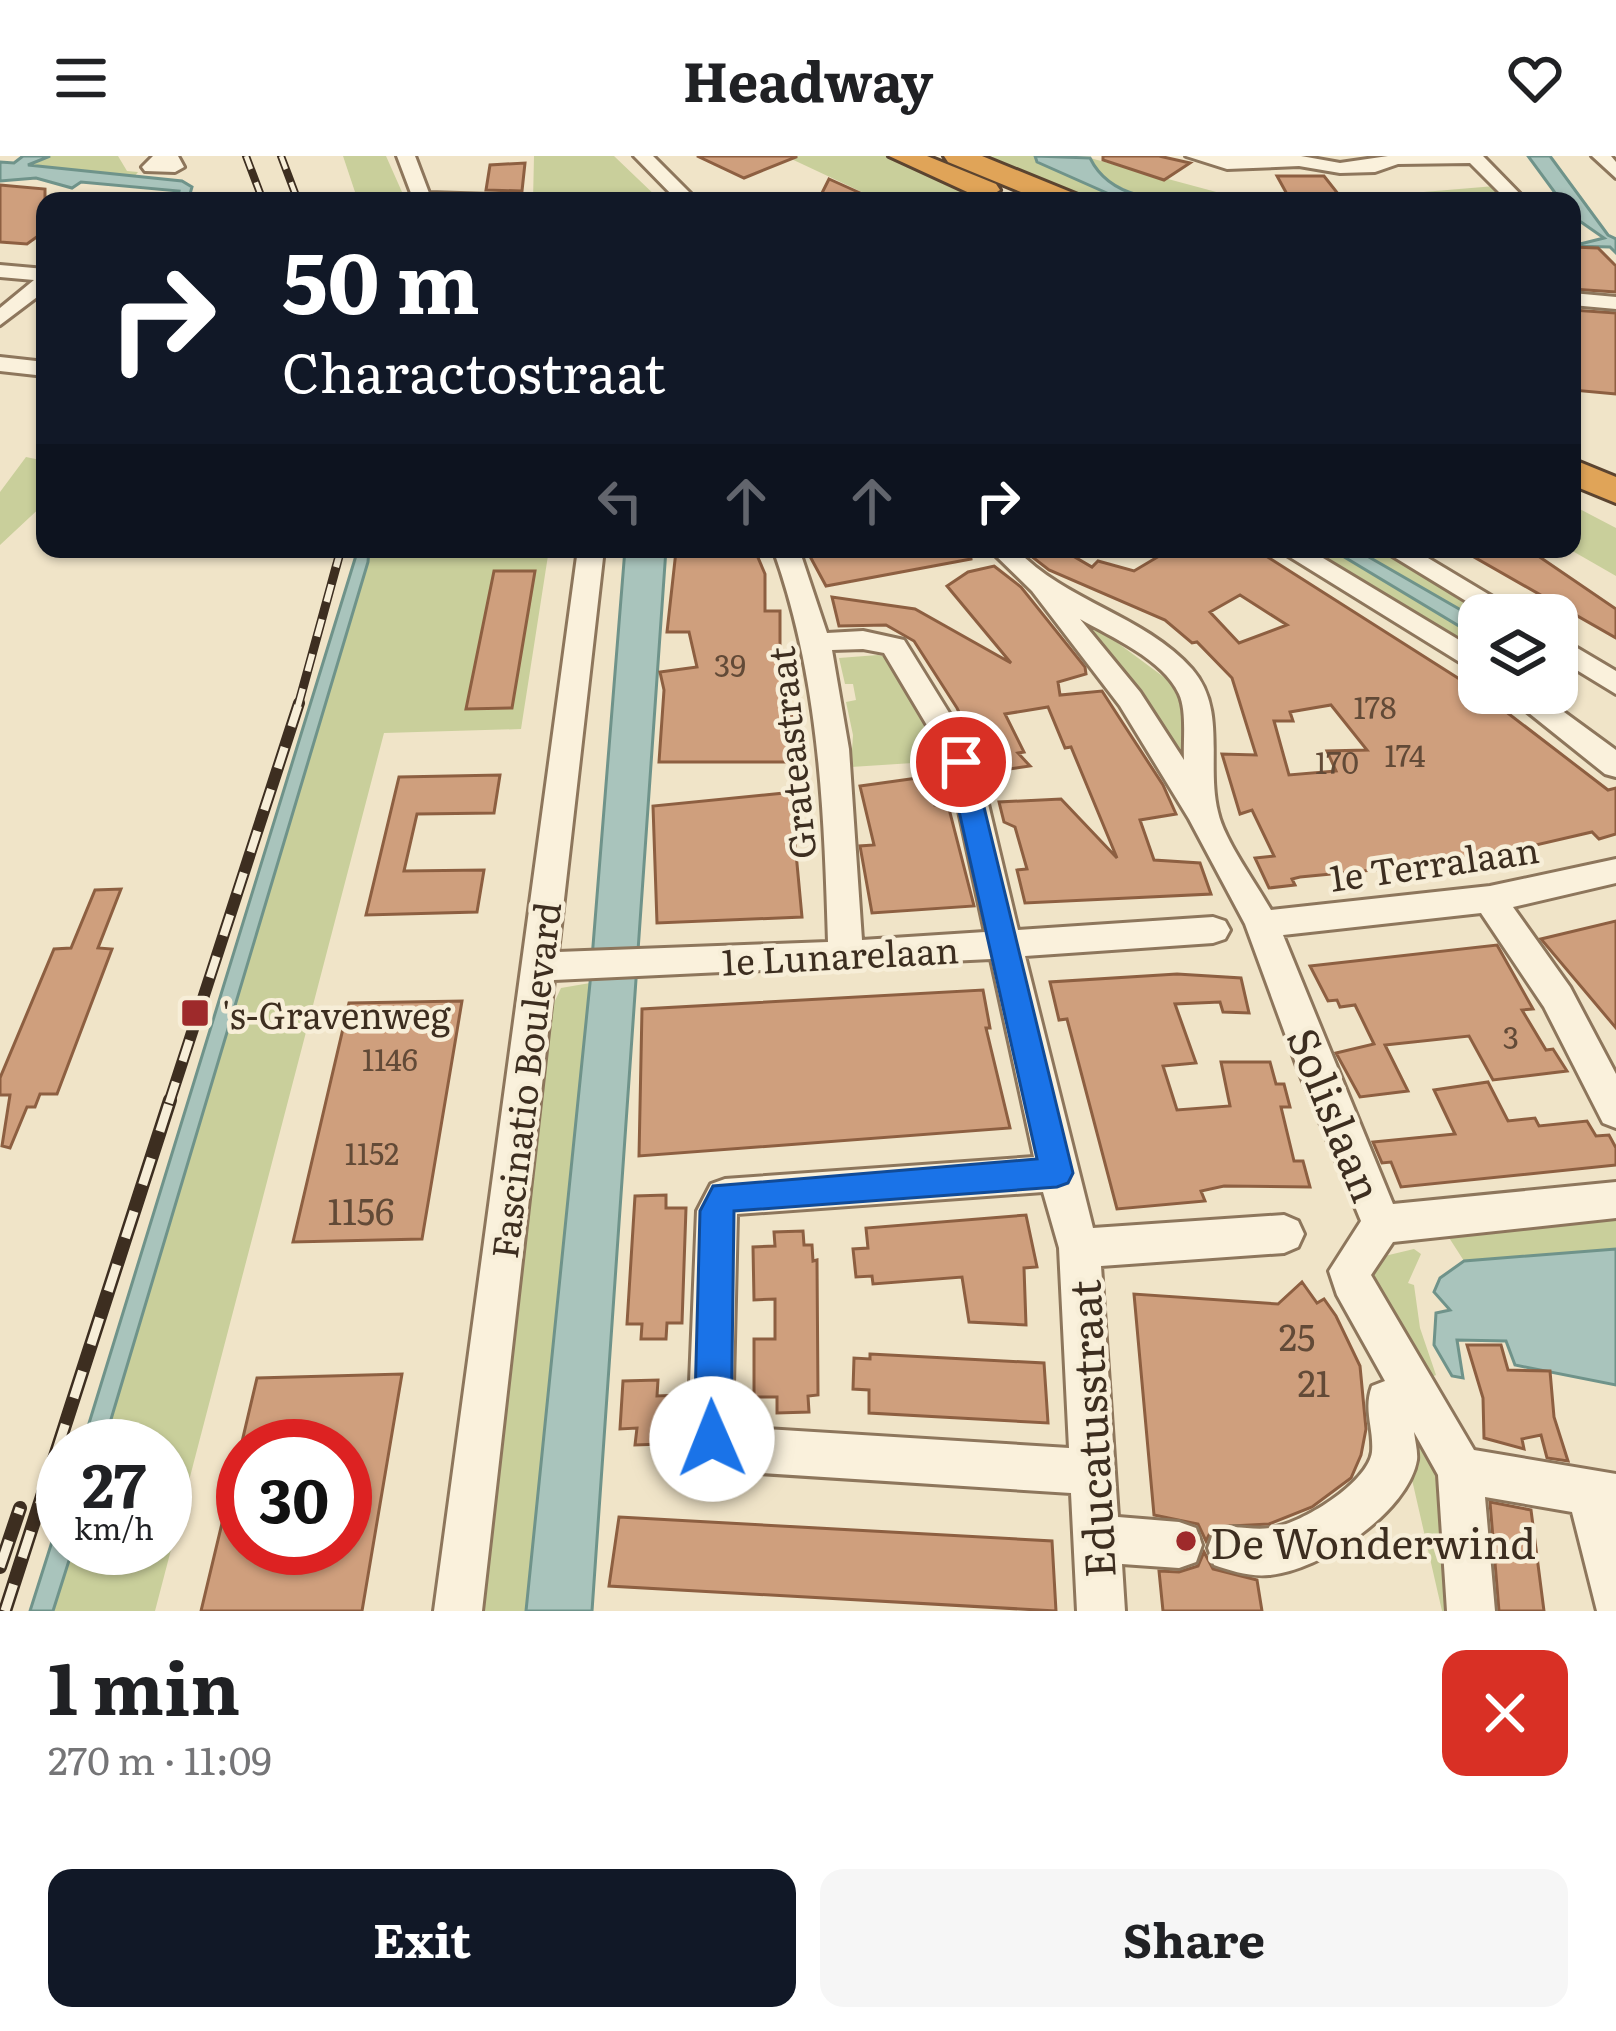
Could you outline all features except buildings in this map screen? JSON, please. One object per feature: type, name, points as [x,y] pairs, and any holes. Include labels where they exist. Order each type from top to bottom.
[{"type":"highway","points":[[903,156],[991,192]]},
{"type":"highway","points":[[958,156],[1047,192]]},
{"type":"highway","points":[[1581,443],[1616,460]]},
{"type":"highway","points":[[1581,474],[1616,492]]},
{"type":"street","points":[[406,156],[419,192]]},
{"type":"street","points":[[643,156],[680,192]]},
{"type":"street","points":[[1195,156],[1227,164],[1299,161],[1340,168],[1375,167],[1396,159],[1473,157],[1509,192]]},
{"type":"street","points":[[1600,156],[1616,173]]},
{"type":"street","points":[[0,271],[36,277]]},
{"type":"street","points":[[0,319],[36,286]]},
{"type":"street","points":[[1581,300],[1616,303]]},
{"type":"street","points":[[0,364],[36,379]]},
{"type":"street","name":"Fascinatio Boulevard","points":[[458,1611],[551,967],[589,558]]},
{"type":"street","name":"Grateastraat","points":[[789,558],[819,641],[833,726],[846,955]]},
{"type":"street","name":"Solislaan","points":[[1011,558],[1130,699],[1202,814],[1262,924],[1316,1069],[1382,1224],[1351,1271],[1352,1281],[1460,1470],[1471,1611]]},
{"type":"street","points":[[1305,558],[1458,652]]},
{"type":"street","points":[[1410,558],[1472,594]]},
{"type":"street","name":"Solislaan","points":[[1031,579],[1152,652],[1190,685],[1197,702],[1202,814]]},
{"type":"street","name":"Educatusstraat","points":[[819,641],[885,643],[907,660],[961,762],[1057,1173],[1079,1248],[1101,1611]]},
{"type":"street","points":[[1578,659],[1616,684]]},
{"type":"street","points":[[1546,714],[1616,766]]},
{"type":"street","name":"1e Terralaan","points":[[1262,924],[1490,899],[1616,871]]},
{"type":"street","points":[[1490,899],[1557,997],[1616,1111]]},
{"type":"street","name":"1e Lunarelaan","points":[[551,967],[846,955],[1213,930]]},
{"type":"street","points":[[1057,1173],[725,1196],[717,1211],[710,1432],[718,1445],[729,1449],[1090,1472]]},
{"type":"street","points":[[1382,1224],[1616,1200]]},
{"type":"street","name":"Educatusstraat","points":[[1079,1248],[1284,1234]]},
{"type":"street","points":[[1231,1548],[1271,1552],[1313,1536],[1369,1502],[1395,1459],[1388,1402],[1415,1391]]},
{"type":"street","points":[[1460,1470],[1603,1495],[1616,1599]]},
{"type":"street","points":[[1096,1539],[1179,1545]]},
{"type":"green space","points":[[50,156],[118,156],[127,171],[138,172],[134,177],[27,164]]},
{"type":"green space","points":[[343,156],[386,156],[402,192],[355,192]]},
{"type":"green space","points":[[534,156],[614,156],[652,192],[533,192]]},
{"type":"green space","points":[[785,156],[894,156],[980,192],[862,192]]},
{"type":"green space","points":[[970,156],[1035,156],[1037,162],[1105,192],[1061,192]]},
{"type":"green space","points":[[1090,158],[1216,192],[1131,192],[1100,178]]},
{"type":"green space","points":[[1495,186],[1505,192],[1424,192]]},
{"type":"green space","points":[[26,457],[36,459],[36,511],[0,545],[0,492]]},
{"type":"green space","points":[[1581,510],[1616,528],[1616,576],[1581,556]]},
{"type":"green space","points":[[366,558],[548,558],[521,729],[384,733],[192,1469],[192,1419],[111,1419]]},
{"type":"green space","points":[[1323,558],[1349,559],[1458,624],[1458,640]]},
{"type":"green space","points":[[1370,558],[1400,558],[1462,594],[1458,594],[1458,609]]},
{"type":"green space","points":[[1057,598],[1180,689],[1185,702],[1180,764],[1143,691]]},
{"type":"green space","points":[[887,657],[919,702],[944,761],[851,767],[853,735],[846,702],[856,700],[853,684],[845,684],[839,658]]},
{"type":"green space","points":[[590,983],[526,1611],[477,1611],[553,1005],[561,988]]},
{"type":"green space","points":[[1616,1214],[1616,1249],[1464,1261],[1446,1233]]},
{"type":"green space","points":[[1414,1249],[1421,1254],[1408,1283],[1414,1285],[1420,1328],[1436,1375],[1427,1379],[1366,1280],[1372,1259]]},
{"type":"green space","points":[[1397,1414],[1440,1457],[1452,1611],[1442,1611]]},
{"type":"green space","points":[[64,1575],[164,1575],[155,1611],[53,1611]]},
{"type":"water","points":[[23,156],[50,156],[28,165],[182,181],[192,187],[191,192],[179,192],[81,182],[72,188],[36,178],[0,181],[0,162],[14,163]]},
{"type":"water","points":[[1035,156],[1090,158],[1100,173],[1128,192],[1105,192],[1037,162]]},
{"type":"water","points":[[1528,156],[1550,156],[1576,192],[1554,192]]},
{"type":"water","points":[[1581,198],[1616,239],[1616,253],[1610,247],[1581,246],[1604,238],[1581,222]]},
{"type":"water","points":[[355,558],[368,558],[111,1419],[90,1419]]},
{"type":"water","points":[[624,558],[665,558],[592,1611],[526,1611],[590,983]]},
{"type":"water","points":[[1346,558],[1371,558],[1458,608],[1458,625]]},
{"type":"water","points":[[1616,1249],[1616,1385],[1515,1365],[1506,1341],[1457,1340],[1463,1378],[1452,1376],[1434,1345],[1436,1313],[1450,1310],[1434,1292],[1440,1278],[1464,1261]]},
{"type":"water","points":[[41,1575],[64,1575],[53,1611],[30,1611]]},
{"type":"railway","points":[[246,156],[260,192]]},
{"type":"railway","points":[[281,156],[295,192]]},
{"type":"railway","points":[[298,706],[339,558]]},
{"type":"railway","points":[[169,1103],[299,703]]},
{"type":"railway","points":[[5,1611],[170,1100]]},
{"type":"railway","points":[[0,1567],[20,1508]]},
{"type":"place","name":"'s-Gravenweg","points":[[195,1013]]},
{"type":"place","name":"De Wonderwind","points":[[1186,1541]]},
{"type":"route","points":[[712,1439],[717,1211],[725,1196],[1057,1173],[961,762]]}]
